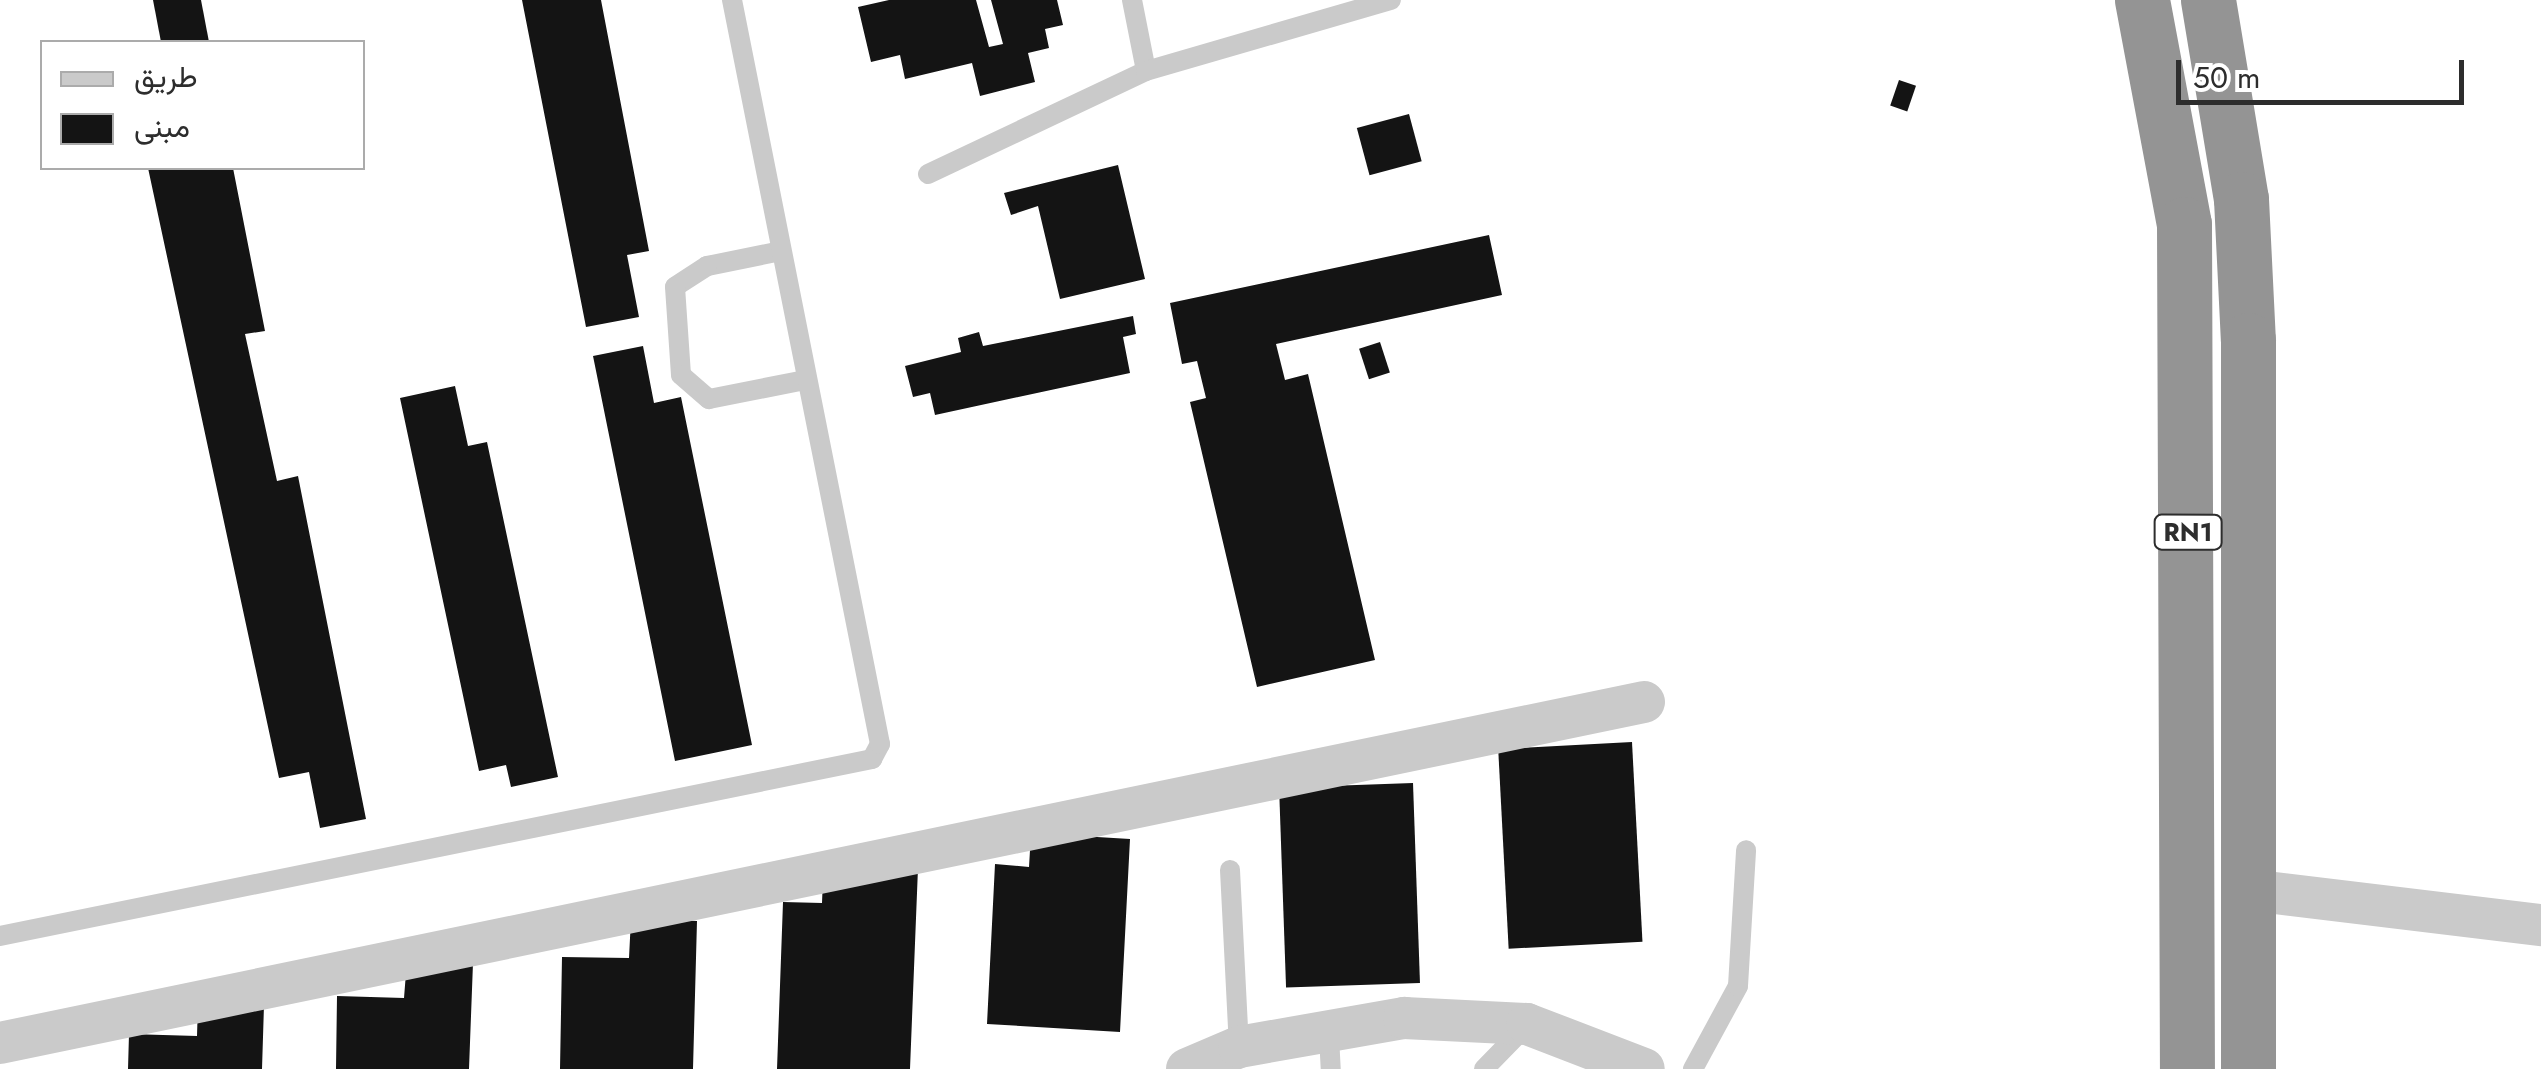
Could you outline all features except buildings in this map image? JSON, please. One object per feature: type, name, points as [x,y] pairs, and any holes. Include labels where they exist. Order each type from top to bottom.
[{"type":"highway","name":"RN1","points":[[2142,0],[2184,224],[2186,1069]]},
{"type":"highway","name":"RN1","points":[[2208,0],[2241,199],[2248,340],[2248,1069]]},
{"type":"street","points":[[0,1043],[1644,702]]},
{"type":"street","points":[[2250,890],[2541,925]]},
{"type":"street","points":[[1187,1069],[1239,1047],[1330,1052],[1404,1018],[1527,1024],[1644,1069]]},
{"type":"lane","points":[[0,936],[872,759],[880,744],[732,0]]},
{"type":"lane","points":[[1132,0],[1146,71]]},
{"type":"lane","points":[[928,174],[1146,71],[1391,0]]},
{"type":"lane","points":[[780,251],[707,266],[675,287],[680,375],[708,399],[805,380]]},
{"type":"lane","points":[[1694,1069],[1738,986],[1746,850]]},
{"type":"lane","points":[[1230,870],[1239,1047]]},
{"type":"lane","points":[[1484,1069],[1527,1024]]}]
